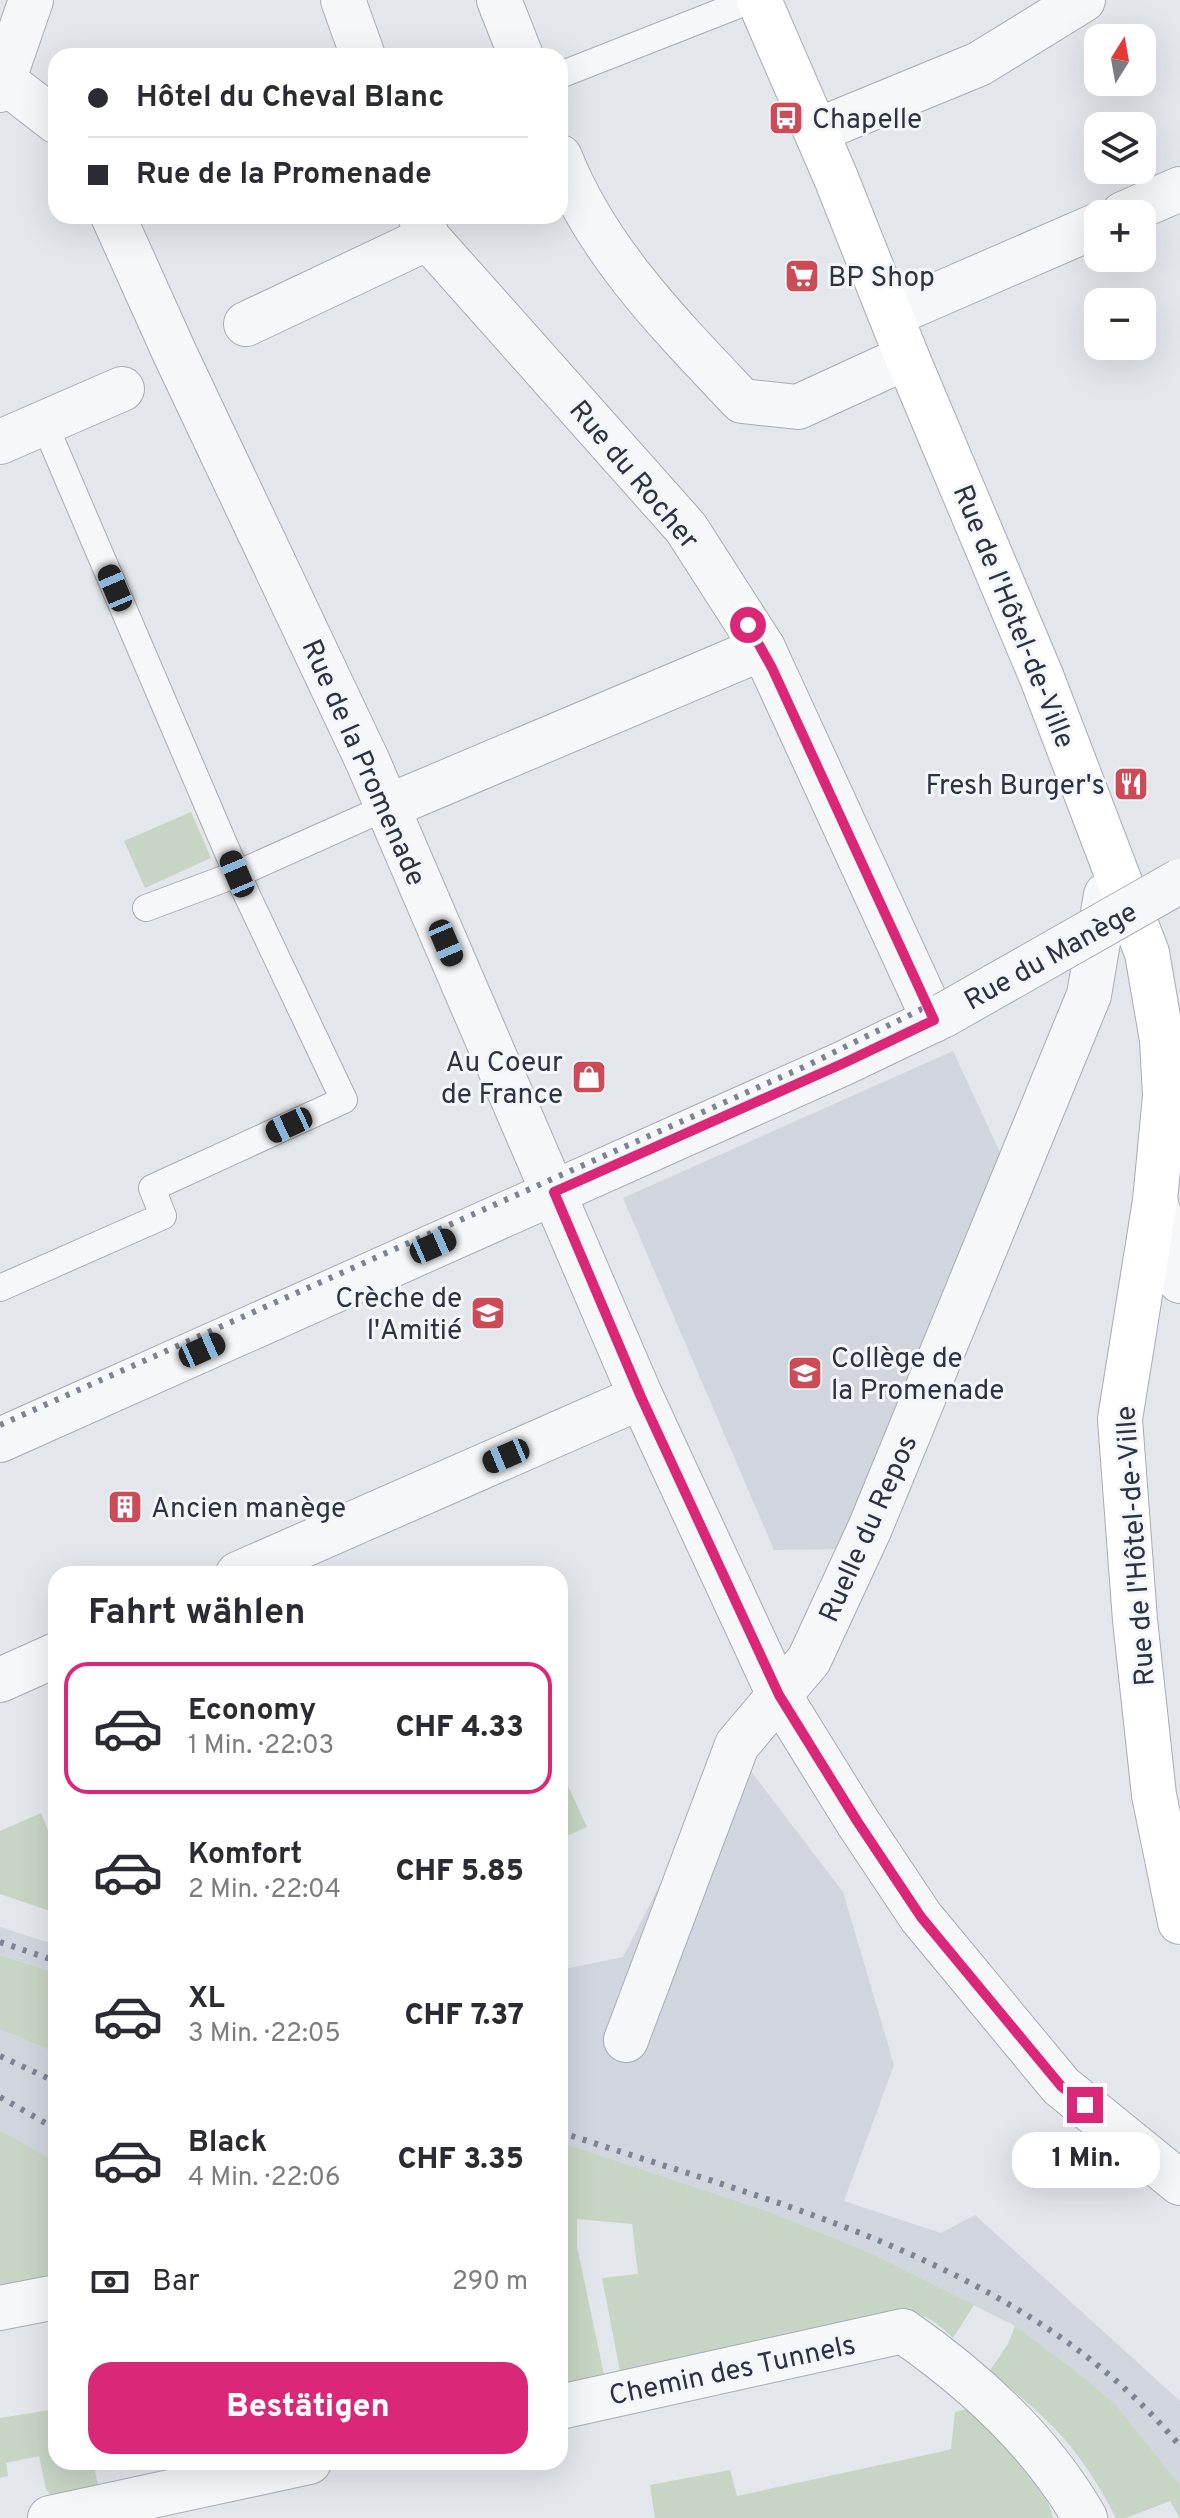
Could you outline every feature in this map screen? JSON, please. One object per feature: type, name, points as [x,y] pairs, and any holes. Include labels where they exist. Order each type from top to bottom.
[{"type":"main road","name":"Rue de l'Hôtel-de-Ville","points":[[759,0],[1042,678],[1147,953],[1162,1040],[1165,1096],[1155,1201],[1120,1419],[1135,1620],[1154,1795],[1180,1922]]},
{"type":"street","points":[[31,0],[2,85],[48,116]]},
{"type":"street","points":[[343,0],[360,48]]},
{"type":"street","points":[[499,0],[518,48]]},
{"type":"street","points":[[816,131],[979,64],[1083,0]]},
{"type":"street","points":[[568,177],[573,190],[646,299],[742,401],[798,407],[907,357]]},
{"type":"street","points":[[1155,200],[1180,189]]},
{"type":"street","name":"Rue de la Promenade","points":[[117,224],[387,807],[641,1397],[779,1695],[921,1917],[1061,2086],[1180,2183]]},
{"type":"street","points":[[246,324],[424,227]]},
{"type":"street","name":"Rue du Rocher","points":[[424,227],[686,528],[763,648],[939,1017]]},
{"type":"street","points":[[891,315],[1084,231]]},
{"type":"street","points":[[0,442],[122,389]]},
{"type":"street","points":[[387,807],[763,648]]},
{"type":"street","name":"Ruelle du Repos","points":[[626,2040],[737,1745],[809,1660],[870,1528],[1089,995],[1112,861]]},
{"type":"street","name":"Rue du Manège","points":[[0,1440],[844,1063],[939,1017],[1180,881]]},
{"type":"street","points":[[1155,1201],[1180,1281]]},
{"type":"street","points":[[256,1566],[641,1397]]},
{"type":"street","points":[[0,1680],[48,1659]]},
{"type":"street","points":[[0,2308],[48,2299]]},
{"type":"street","name":"Chemin des Tunnels","points":[[568,2405],[903,2331],[971,2382],[1038,2449],[1085,2518]]},
{"type":"street","points":[[50,2518],[272,2470]]},
{"type":"lane","points":[[568,72],[751,0]]},
{"type":"lane","points":[[0,1288],[163,1216],[152,1188],[344,1100],[237,874],[44,423]]},
{"type":"lane","points":[[146,908],[237,874],[387,807]]},
{"type":"shaded area","name":"Collège de la Promenade","points":[[953,1051],[1004,1161],[837,1549],[774,1550],[623,1198]]},
{"type":"shaded area","points":[[731,1745],[843,1892],[894,2065],[844,2201],[941,2233],[975,2215],[1180,2401],[1180,2485],[1116,2405],[1015,2326],[875,2255],[773,2213],[568,2145],[568,1968],[623,1957]]},
{"type":"shaded area","points":[[0,1927],[48,1942],[48,1970],[0,1955]]},
{"type":"shaded area","points":[[0,2029],[48,2050],[48,2157],[0,2130]]},
{"type":"green space","points":[[191,812],[211,858],[145,888],[124,841]]},
{"type":"green space","points":[[568,1786],[587,1827],[568,1835]]},
{"type":"green space","points":[[41,1813],[48,1830],[48,1910],[0,1894],[0,1831]]},
{"type":"green space","points":[[0,1955],[48,1970],[48,2050],[0,2029]]},
{"type":"green space","points":[[0,2130],[48,2157],[48,2282],[0,2290]]},
{"type":"green space","points":[[568,2145],[773,2213],[875,2255],[974,2305],[953,2338],[928,2319],[898,2312],[620,2371],[602,2278],[638,2274],[632,2224],[577,2219],[577,2247],[605,2379],[568,2386]]},
{"type":"green space","points":[[1015,2326],[1116,2405],[1180,2485],[1180,2518],[1170,2501],[1126,2518],[1116,2518],[1077,2454],[1047,2420],[989,2372],[1008,2344]]},
{"type":"green space","points":[[968,2409],[1030,2472],[1053,2518],[655,2518],[650,2485],[730,2470],[737,2496],[940,2452],[951,2449],[955,2412]]},
{"type":"green space","points":[[48,2410],[48,2470],[95,2470],[98,2485],[52,2496],[46,2489],[39,2456],[6,2463],[8,2476],[0,2478],[0,2418]]},
{"type":"railway","points":[[0,1425],[806,1066],[928,1006],[1180,865]]},
{"type":"railway","points":[[0,1942],[48,1958]]},
{"type":"railway","points":[[0,2056],[48,2078]]},
{"type":"railway","points":[[0,2097],[48,2124]]},
{"type":"railway","points":[[568,2135],[812,2215],[894,2247],[973,2285],[1049,2329],[1118,2382],[1180,2446]]},
{"type":"place","name":"Chapelle","points":[[786,118]]},
{"type":"place","name":"BP Shop","points":[[802,276]]},
{"type":"place","name":"Fresh Burger's","points":[[1131,784]]},
{"type":"place","name":"Au Coeur de France","points":[[589,1077]]},
{"type":"place","name":"Crèche de l'Amitié","points":[[488,1313]]},
{"type":"place","name":"Collège de la Promenade","points":[[805,1373]]},
{"type":"place","name":"Ancien manège","points":[[125,1507]]},
{"type":"route","points":[[748,625],[763,648],[934,1020],[554,1192],[641,1397],[779,1695],[921,1917],[1061,2086],[1085,2105]]}]
